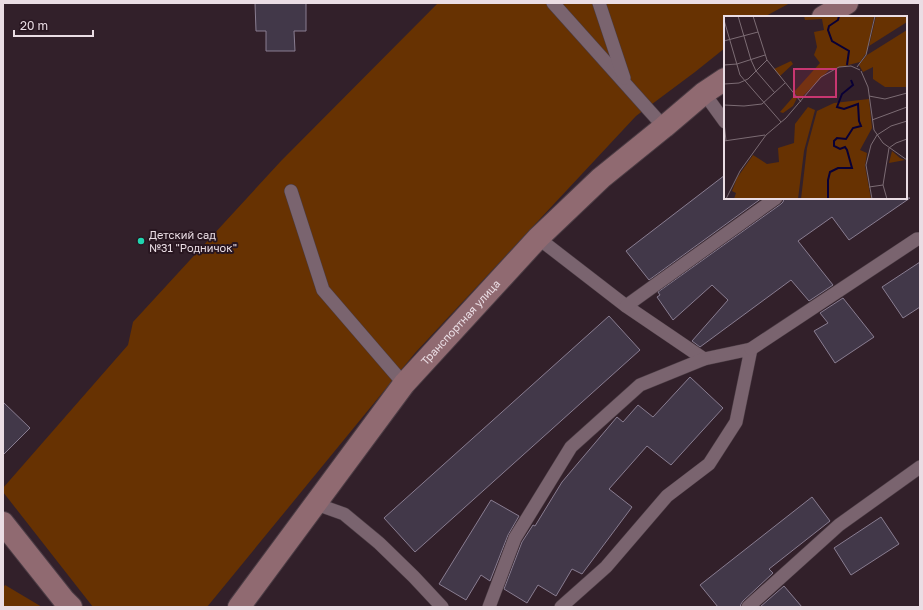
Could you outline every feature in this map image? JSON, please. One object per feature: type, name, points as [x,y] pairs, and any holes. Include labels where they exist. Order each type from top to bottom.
[{"type":"street","points":[[825,16],[847,3]]},
{"type":"street","name":"Транспортная улица","points":[[247,604],[316,504],[404,384],[538,238],[601,178],[704,93],[724,80]]},
{"type":"street","points":[[3,523],[71,607]]},
{"type":"lane","points":[[553,3],[664,127]]},
{"type":"lane","points":[[599,3],[626,84]]},
{"type":"lane","points":[[704,93],[724,121]]},
{"type":"lane","points":[[291,191],[323,290],[404,384]]},
{"type":"lane","points":[[626,306],[775,199]]},
{"type":"lane","points":[[538,238],[626,306],[704,360]]},
{"type":"lane","points":[[489,607],[515,538],[571,447],[640,385],[704,360],[751,349],[917,239],[920,239]]},
{"type":"lane","points":[[561,607],[606,567],[667,496],[709,464],[736,422],[751,349]]},
{"type":"lane","points":[[748,607],[839,525],[920,467]]},
{"type":"lane","points":[[316,504],[344,514],[414,577],[442,607]]},
{"type":"shaded area","points":[[438,3],[790,3],[766,16],[724,16],[724,49],[636,116],[415,353],[207,607],[93,607],[3,492],[3,488],[128,345],[133,322],[281,161]]},
{"type":"shaded area","points":[[5,585],[42,607],[3,607],[3,588]]},
{"type":"building","points":[[255,3],[306,3],[306,31],[294,31],[295,51],[266,51],[266,31],[256,31]]},
{"type":"building","points":[[724,176],[724,199],[761,199],[649,280],[626,251]]},
{"type":"building","points":[[910,198],[849,240],[832,217],[798,241],[833,285],[809,301],[791,280],[700,347],[692,341],[728,300],[712,285],[673,320],[657,297],[660,295],[658,292],[783,202],[784,199]]},
{"type":"building","points":[[920,262],[920,307],[903,318],[882,287]]},
{"type":"building","points":[[843,298],[874,337],[835,363],[814,331],[828,323],[820,313]]},
{"type":"building","points":[[609,316],[640,350],[415,552],[384,518]]},
{"type":"building","points":[[690,377],[723,408],[671,465],[647,446],[609,489],[632,507],[582,574],[572,569],[556,596],[538,585],[527,603],[504,589],[522,542],[533,525],[535,526],[562,482],[617,417],[623,422],[638,405],[653,417]]},
{"type":"building","points":[[3,402],[30,428],[3,455]]},
{"type":"building","points":[[812,497],[830,521],[769,569],[773,573],[743,601],[740,607],[718,607],[700,585]]},
{"type":"building","points":[[491,500],[519,516],[508,535],[490,581],[481,575],[466,600],[439,584]]},
{"type":"building","points":[[881,517],[899,544],[851,575],[834,548]]},
{"type":"building","points":[[784,586],[802,607],[760,607]]},
{"type":"place","name":"Детский сад №31 \"Родничок\"","points":[[141,241]]}]
